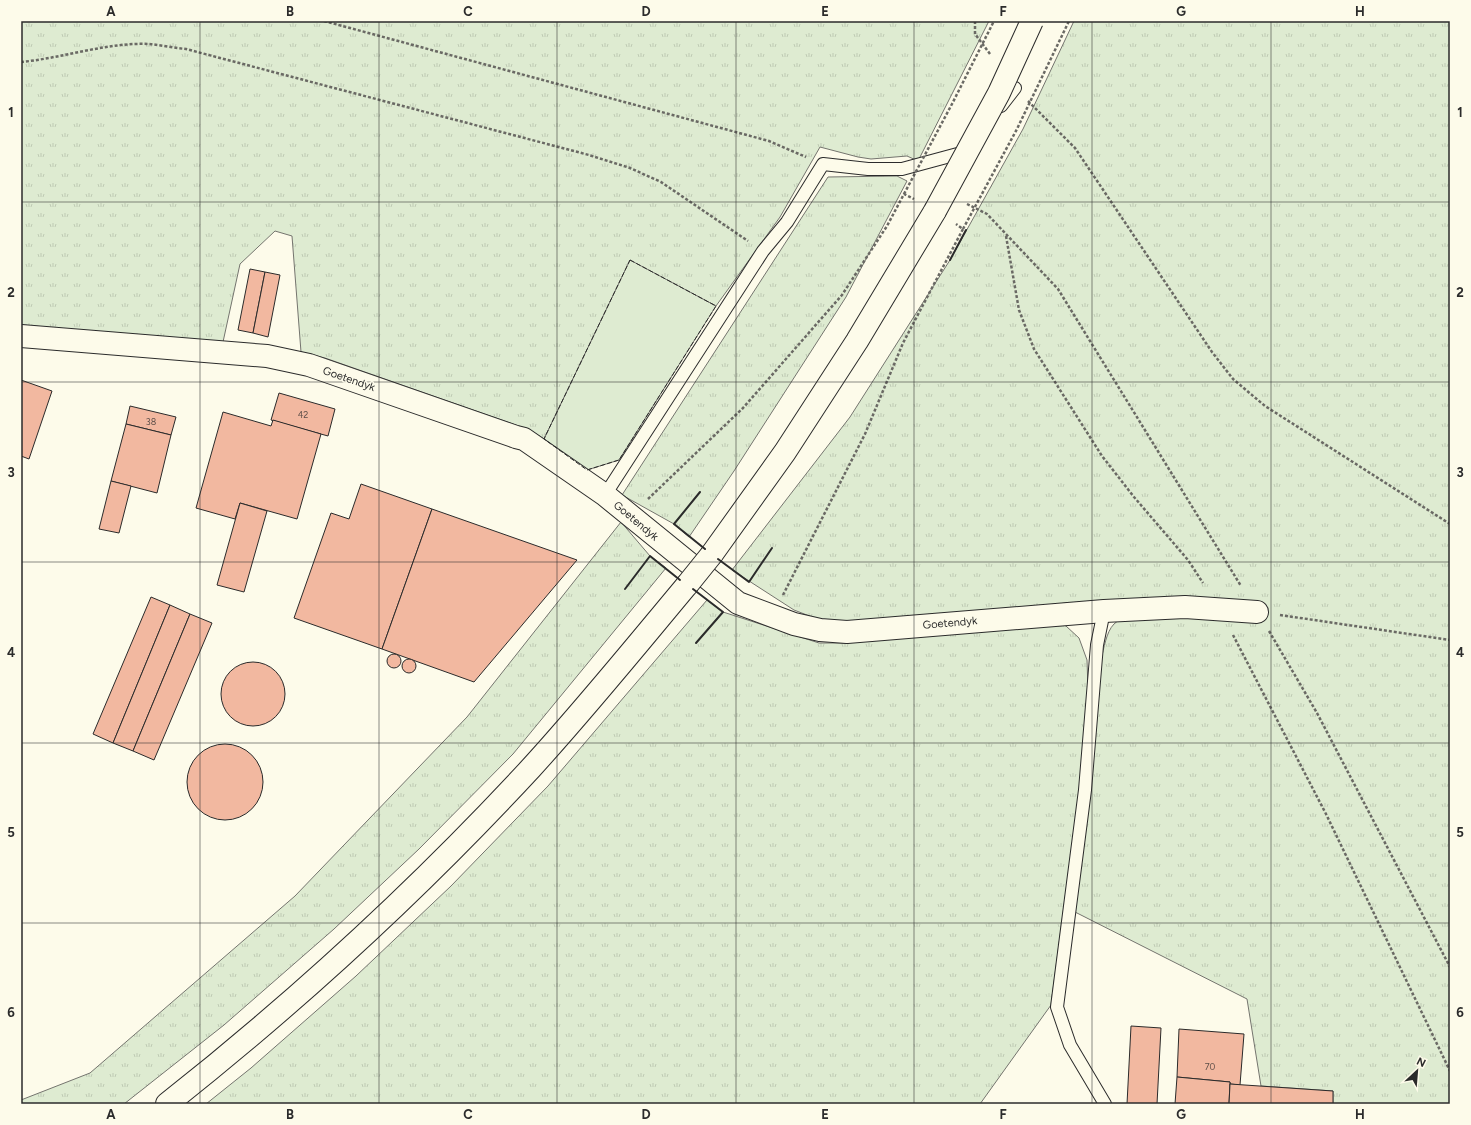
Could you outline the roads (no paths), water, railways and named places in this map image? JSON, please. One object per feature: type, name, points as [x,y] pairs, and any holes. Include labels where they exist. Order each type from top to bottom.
[{"type":"main road","points":[[167,1104],[248,1039],[311,983],[392,908],[461,840],[530,769],[583,710],[712,554],[790,446],[857,341],[935,211],[999,93],[1032,21]]},
{"type":"main road","name":"Goetendyk","points":[[21,336],[267,356],[309,365],[524,439],[605,495],[738,603],[794,624],[820,630],[848,632],[1104,611],[1185,607],[1258,612]]},
{"type":"lane","points":[[605,495],[763,251],[786,222],[823,164],[868,169],[902,169],[965,152],[1015,88]]},
{"type":"lane","points":[[1104,611],[1097,645],[1085,790],[1057,1007],[1070,1045],[1105,1104]]}]
